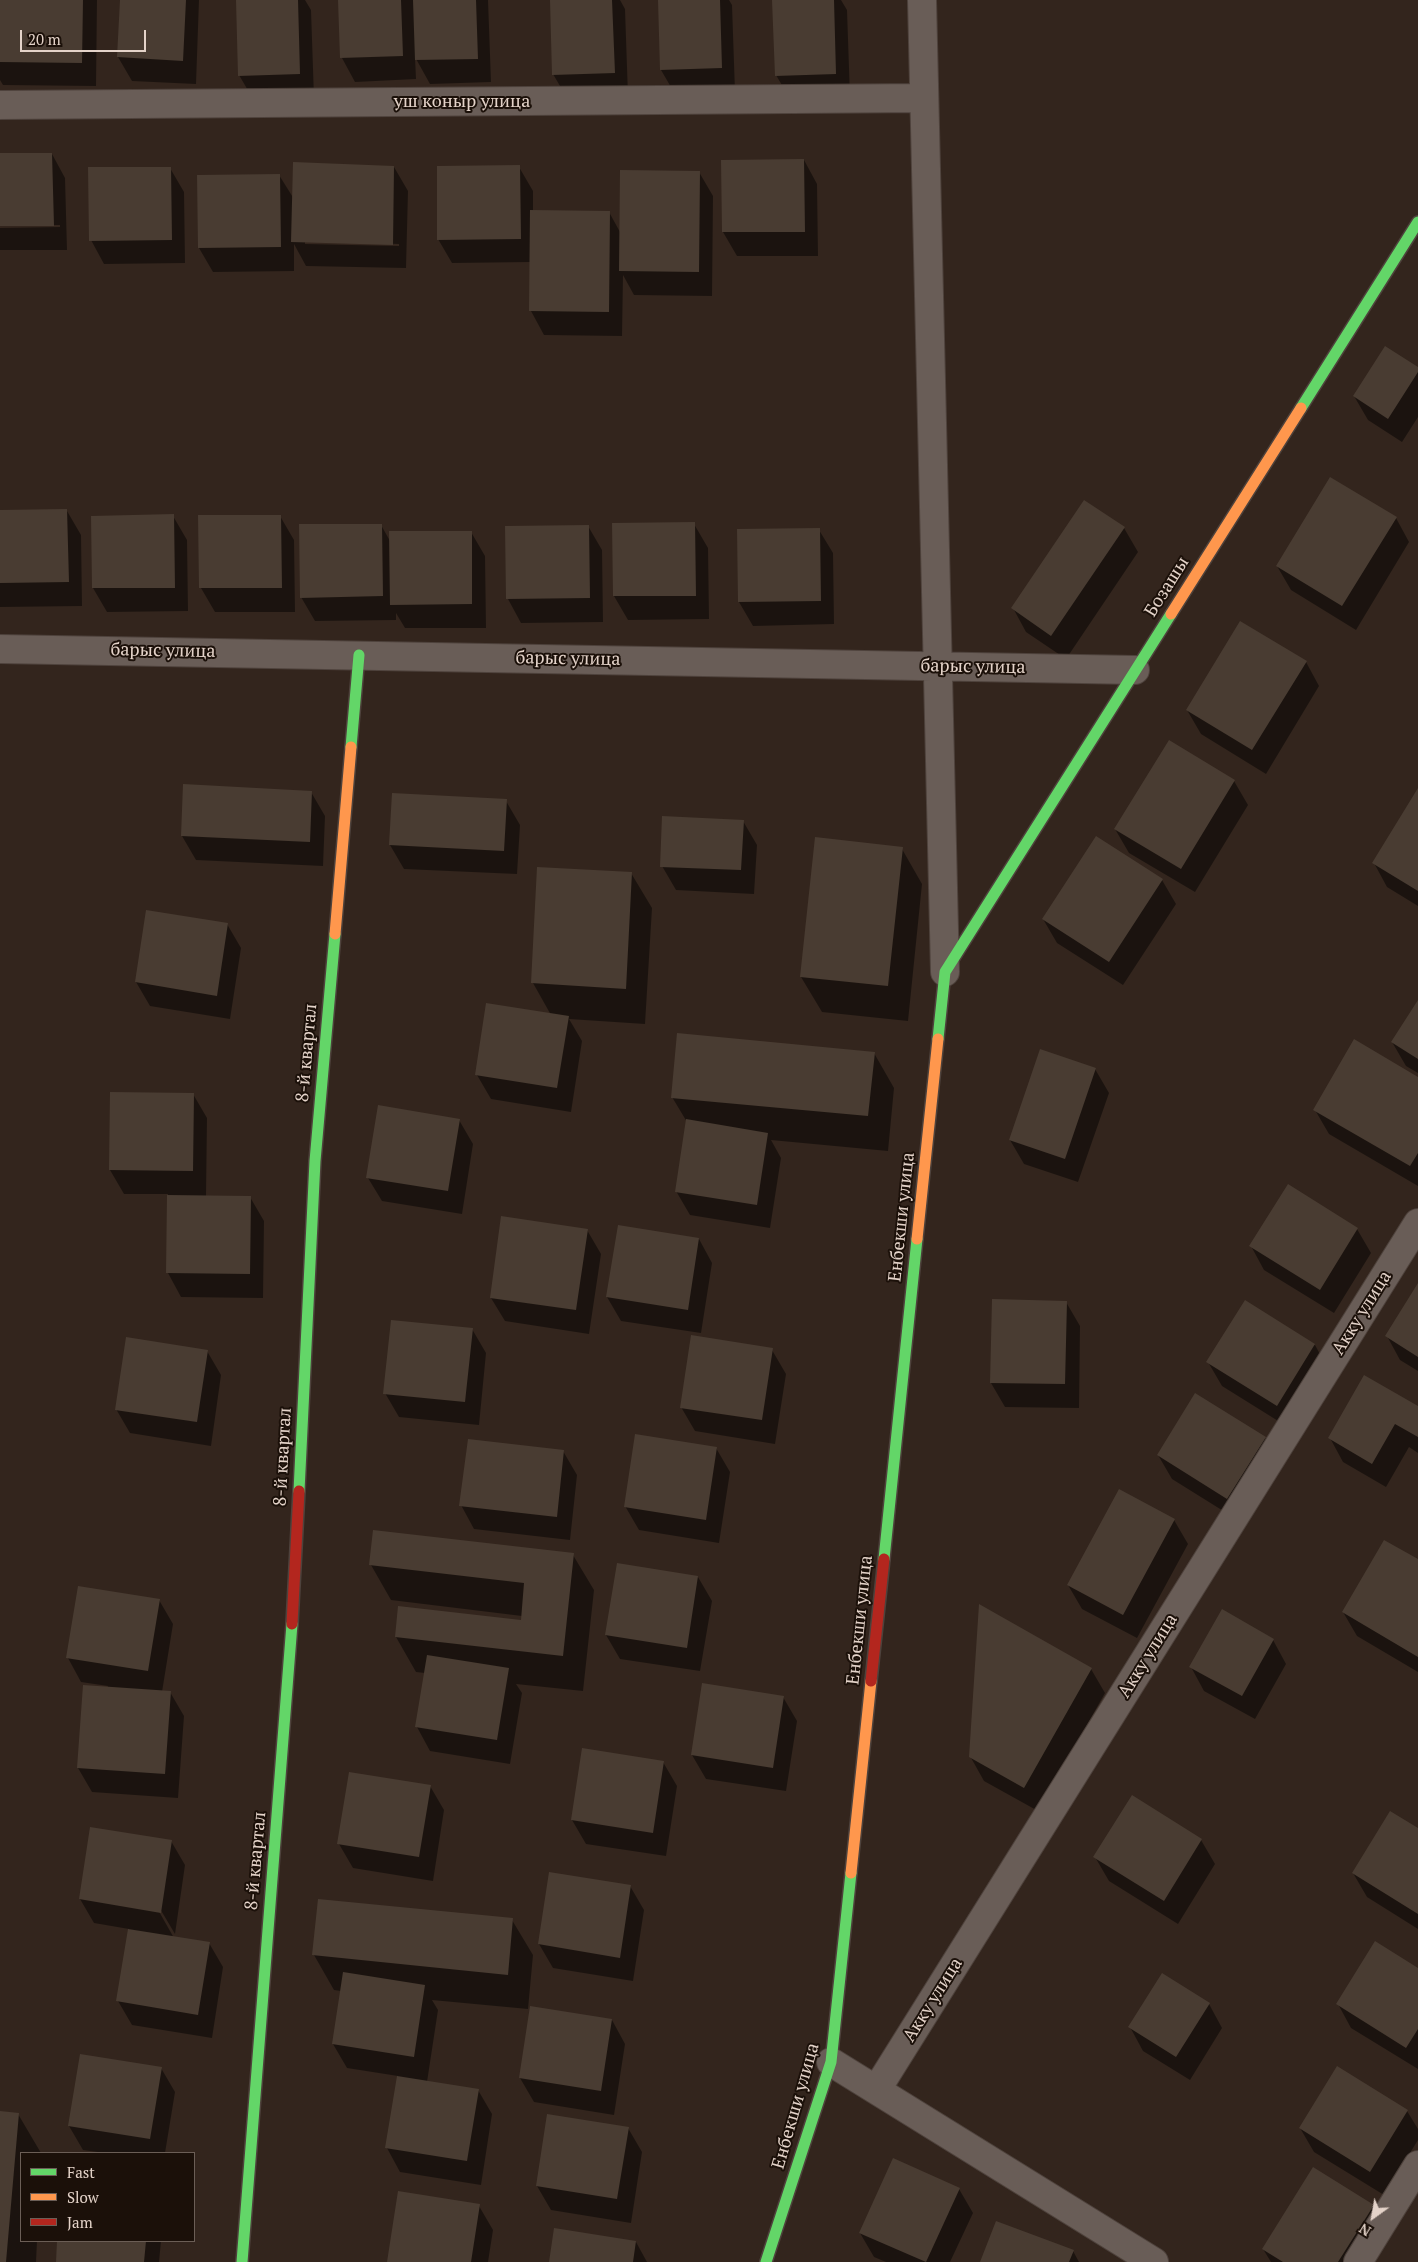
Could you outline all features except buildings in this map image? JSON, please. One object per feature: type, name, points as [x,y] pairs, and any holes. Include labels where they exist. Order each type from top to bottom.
[{"type":"street","points":[[922,0],[945,972]]},
{"type":"street","name":"уш коныр улица","points":[[0,105],[924,98]]},
{"type":"street","name":"Бозашы","points":[[945,972],[1418,222]]},
{"type":"street","name":"барыс улица","points":[[0,648],[1135,670]]},
{"type":"street","name":"8-й квартал","points":[[242,2262],[291,1650],[315,1161],[359,655]]},
{"type":"street","name":"Енбекши улица","points":[[766,2262],[831,2062],[945,972]]},
{"type":"street","name":"Акку улица","points":[[877,2090],[1418,1223]]},
{"type":"street","points":[[831,2062],[1154,2262]]},
{"type":"street","points":[[1358,2262],[1418,2165]]},
{"type":"traffic: fast","points":[[1301,408],[1418,222]]},
{"type":"traffic: fast","points":[[938,1039],[945,972],[1171,614]]},
{"type":"traffic: fast","points":[[351,747],[359,655]]},
{"type":"traffic: fast","points":[[299,1491],[315,1161],[335,934]]},
{"type":"traffic: fast","points":[[884,1559],[917,1239]]},
{"type":"traffic: fast","points":[[242,2262],[292,1624]]},
{"type":"traffic: fast","points":[[766,2262],[831,2062],[851,1873]]},
{"type":"traffic: slow","points":[[1171,614],[1301,408]]},
{"type":"traffic: slow","points":[[335,934],[351,747]]},
{"type":"traffic: slow","points":[[917,1239],[938,1039]]},
{"type":"traffic: slow","points":[[851,1873],[871,1681]]},
{"type":"traffic: jam","points":[[292,1624],[299,1491]]},
{"type":"traffic: jam","points":[[871,1681],[884,1559]]}]
